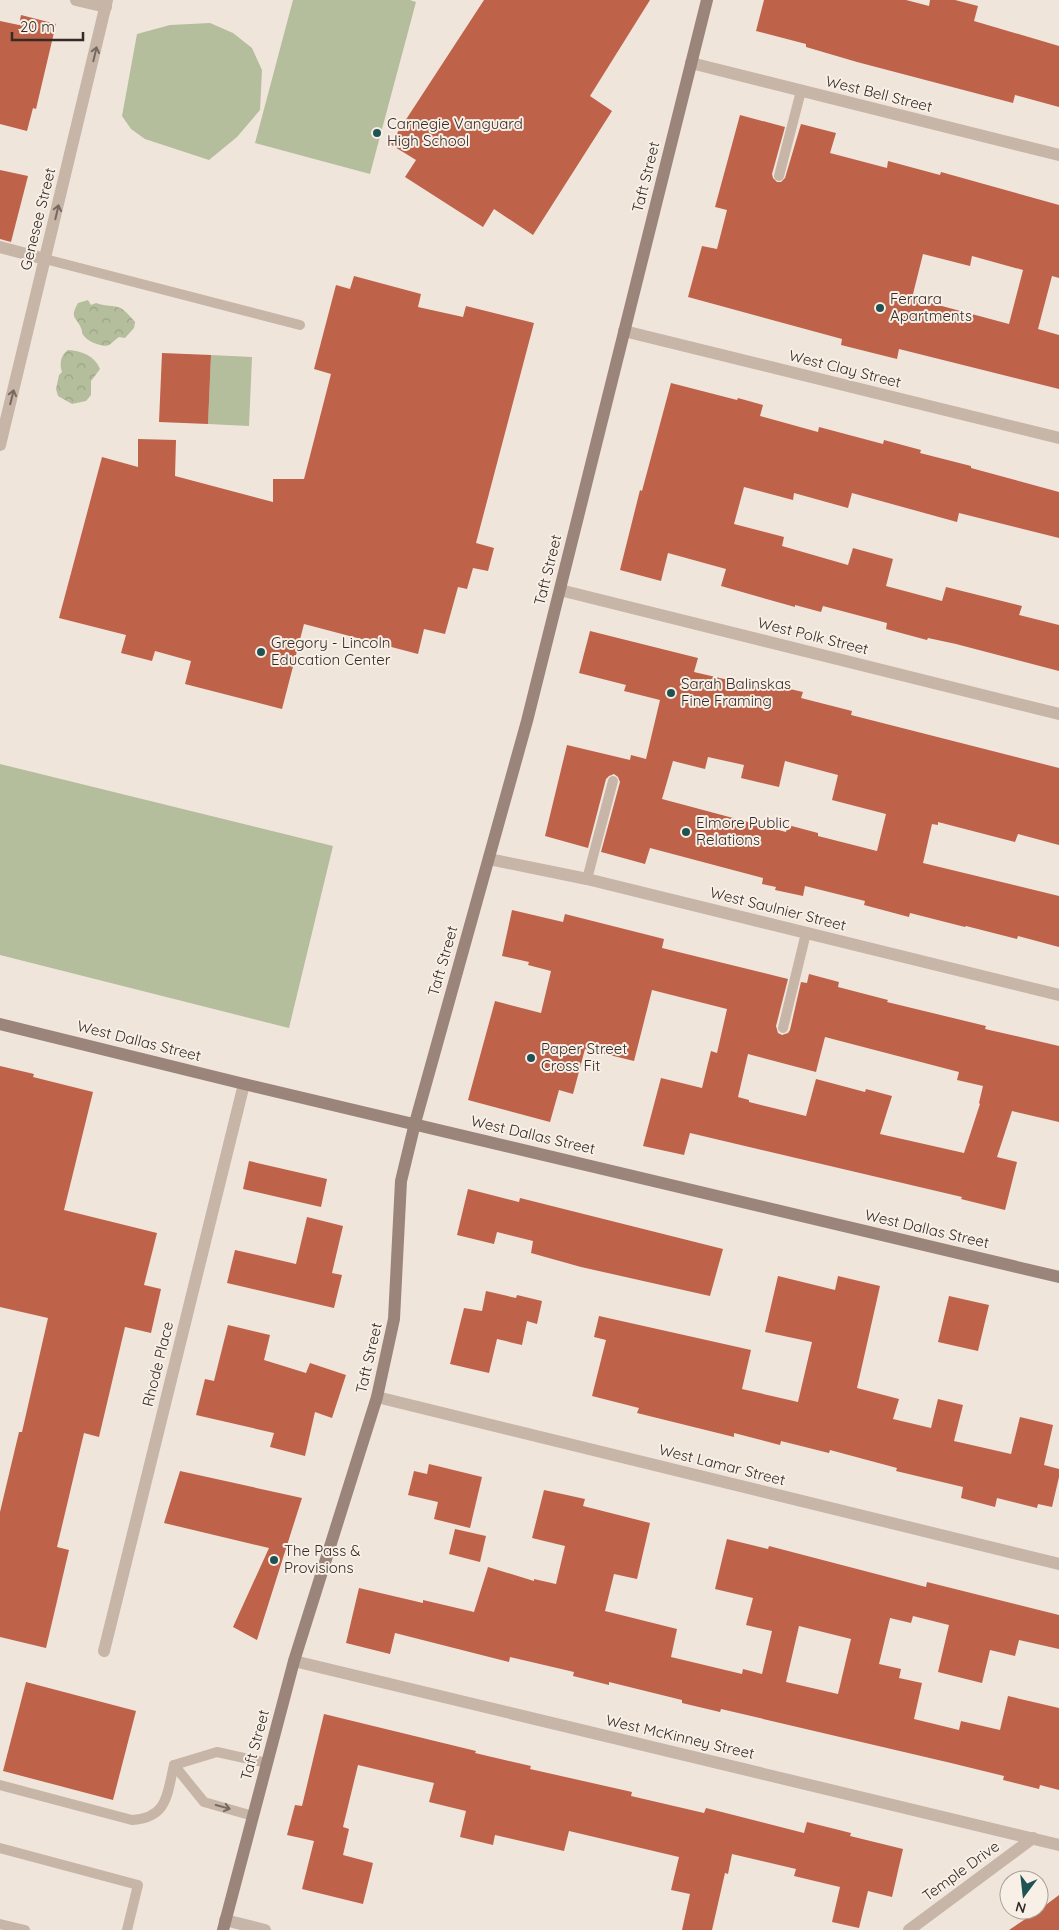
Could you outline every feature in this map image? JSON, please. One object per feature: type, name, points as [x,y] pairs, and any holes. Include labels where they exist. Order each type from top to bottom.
[{"type":"street","points":[[76,0],[107,4]]},
{"type":"street","name":"Taft Street","points":[[224,1925],[294,1661],[377,1397],[394,1319],[402,1181],[415,1124],[527,721],[707,0]]},
{"type":"street","name":"Genesee Street","points":[[0,445],[107,4]]},
{"type":"street","name":"West Bell Street","points":[[691,63],[1059,155]]},
{"type":"street","points":[[0,247],[46,259]]},
{"type":"street","name":"West Clay Street","points":[[624,331],[1059,438]]},
{"type":"street","name":"West Polk Street","points":[[560,590],[1059,714]]},
{"type":"street","name":"West Saulnier Street","points":[[489,859],[587,878],[1059,995]]},
{"type":"street","name":"West Dallas Street","points":[[0,1024],[244,1084],[1059,1277]]},
{"type":"street","name":"Rhode Place","points":[[104,1651],[244,1084]]},
{"type":"street","name":"West Lamar Street","points":[[377,1397],[1059,1564]]},
{"type":"street","name":"West McKinney Street","points":[[294,1661],[1059,1845]]},
{"type":"street","name":"Temple Drive","points":[[908,1930],[1033,1838]]},
{"type":"street","points":[[224,1925],[265,1930]]},
{"type":"lane","points":[[779,176],[801,91]]},
{"type":"lane","points":[[46,259],[300,325]]},
{"type":"lane","points":[[587,878],[613,781]]},
{"type":"lane","points":[[783,1028],[806,933]]},
{"type":"lane","points":[[174,1765],[217,1752],[267,1763]]},
{"type":"lane","points":[[0,1785],[132,1820],[146,1819],[156,1813],[165,1802],[174,1765]]},
{"type":"lane","points":[[174,1765],[204,1802],[253,1816]]},
{"type":"lane","points":[[0,1848],[138,1885],[126,1930]]},
{"type":"lane","points":[[0,1924],[25,1930]]},
{"type":"green space","points":[[293,0],[410,0],[416,2],[370,174],[255,143]]},
{"type":"green space","points":[[210,23],[233,33],[252,48],[262,70],[260,110],[237,137],[209,160],[145,139],[131,129],[122,116],[137,34],[170,25]]},
{"type":"green space","points":[[88,300],[91,305],[96,303],[121,308],[135,322],[134,328],[125,338],[119,337],[106,346],[95,344],[88,340],[83,335],[74,312],[78,303]]},
{"type":"green space","points":[[68,350],[87,355],[98,364],[100,369],[91,381],[91,395],[86,401],[72,404],[58,396],[56,389],[59,375],[62,372],[61,360]]},
{"type":"green space","points":[[211,355],[252,357],[249,426],[208,424]]},
{"type":"green space","points":[[0,764],[333,846],[289,1028],[0,955]]},
{"type":"building","points":[[484,0],[650,0],[590,96],[612,111],[533,235],[494,209],[483,227],[405,177],[416,160],[390,144]]},
{"type":"building","points":[[764,0],[906,0],[929,6],[930,0],[955,0],[978,6],[974,21],[1059,46],[1059,107],[1015,95],[1013,103],[857,62],[806,47],[806,44],[756,31]]},
{"type":"building","points":[[21,15],[56,24],[36,109],[33,108],[27,131],[0,124],[0,21],[19,25]]},
{"type":"building","points":[[740,115],[785,127],[772,174],[777,182],[781,182],[785,178],[801,124],[836,133],[830,153],[887,168],[888,161],[940,175],[941,172],[1059,205],[1059,278],[1052,276],[1038,329],[1059,335],[1059,389],[899,349],[897,359],[841,345],[842,339],[688,297],[702,246],[717,249],[727,210],[715,207]],"holes":[[[923,254],[970,266],[972,256],[1023,270],[1009,324],[912,298]]]},
{"type":"building","points":[[0,170],[28,176],[11,242],[0,239]]},
{"type":"building","points":[[354,276],[421,294],[418,307],[463,317],[466,306],[534,323],[476,543],[494,548],[488,571],[473,568],[467,589],[458,587],[445,634],[424,629],[418,654],[304,624],[282,709],[185,684],[191,661],[155,651],[152,661],[121,653],[126,635],[59,618],[102,457],[138,467],[138,439],[176,440],[175,476],[273,502],[273,479],[304,479],[331,374],[314,369],[336,285],[350,289]]},
{"type":"building","points":[[162,353],[211,355],[208,424],[159,422]]},
{"type":"building","points":[[671,383],[763,405],[760,416],[818,432],[819,427],[883,444],[884,440],[921,450],[920,453],[1059,492],[1059,538],[959,513],[957,522],[852,493],[848,508],[794,493],[793,500],[744,487],[734,524],[784,537],[782,546],[848,565],[853,548],[893,559],[886,586],[942,601],[946,587],[1022,606],[1019,615],[1059,625],[1059,671],[956,644],[928,638],[927,640],[886,629],[887,623],[823,606],[821,612],[795,605],[795,607],[721,586],[726,569],[668,553],[661,581],[620,570],[640,490],[642,491]]},
{"type":"building","points":[[590,631],[698,658],[694,672],[767,689],[768,684],[803,692],[801,698],[852,711],[851,715],[1059,768],[1059,845],[1018,834],[1015,842],[938,822],[938,825],[932,824],[923,863],[1059,896],[1059,947],[1018,936],[1017,939],[910,913],[909,917],[864,905],[865,901],[805,886],[803,896],[775,890],[776,887],[762,884],[763,878],[650,848],[645,864],[601,852],[620,782],[614,774],[606,779],[588,848],[545,836],[567,745],[630,760],[631,755],[646,759],[660,700],[624,691],[626,685],[579,673]],"holes":[[[708,757],[744,765],[741,778],[779,787],[785,761],[838,775],[832,800],[886,814],[877,851],[818,836],[818,833],[788,825],[786,832],[662,799],[673,761],[705,769]]]},
{"type":"building","points":[[512,910],[563,922],[565,914],[664,939],[662,948],[788,979],[776,1026],[778,1033],[782,1035],[790,1030],[801,982],[807,983],[809,974],[839,982],[838,987],[888,1000],[887,1002],[986,1026],[985,1029],[1059,1046],[1059,1122],[1012,1111],[997,1157],[1017,1162],[1005,1210],[961,1199],[962,1197],[690,1133],[684,1155],[643,1146],[661,1078],[702,1088],[711,1051],[717,1053],[727,1009],[652,990],[634,1061],[585,1049],[573,1094],[559,1090],[550,1122],[468,1100],[495,1001],[541,1013],[551,971],[528,965],[529,962],[502,956]],"holes":[[[825,1037],[959,1072],[957,1080],[983,1086],[980,1104],[964,1153],[880,1134],[892,1096],[866,1089],[865,1092],[816,1079],[806,1116],[749,1102],[749,1100],[738,1097],[748,1054],[816,1072]]]},
{"type":"building","points":[[0,1066],[34,1074],[33,1077],[93,1092],[64,1210],[157,1233],[144,1285],[161,1289],[151,1333],[125,1327],[99,1437],[84,1433],[57,1547],[69,1550],[46,1648],[0,1637],[0,1512],[19,1432],[22,1432],[48,1318],[0,1307]]},
{"type":"building","points":[[249,1161],[327,1179],[321,1207],[243,1189]]},
{"type":"building","points":[[468,1189],[519,1202],[520,1198],[723,1249],[710,1296],[581,1267],[531,1253],[533,1241],[497,1232],[494,1244],[457,1235]]},
{"type":"building","points":[[307,1217],[343,1226],[332,1273],[342,1275],[334,1308],[227,1283],[235,1250],[296,1264]]},
{"type":"building","points":[[778,1276],[835,1290],[838,1276],[880,1286],[857,1388],[899,1399],[893,1419],[931,1428],[938,1399],[963,1405],[954,1441],[1011,1454],[1020,1417],[1053,1425],[1044,1465],[1059,1469],[1052,1507],[1038,1504],[1037,1508],[997,1498],[995,1507],[961,1498],[963,1487],[896,1471],[897,1468],[830,1450],[829,1453],[781,1441],[780,1445],[734,1433],[734,1437],[637,1413],[639,1408],[592,1396],[606,1340],[594,1337],[599,1316],[751,1350],[742,1389],[798,1402],[812,1342],[765,1332]]},
{"type":"building","points":[[486,1291],[516,1298],[517,1295],[542,1301],[537,1324],[527,1321],[522,1345],[497,1339],[489,1373],[450,1364],[464,1308],[482,1311]]},
{"type":"building","points":[[949,1296],[989,1305],[978,1351],[938,1342]]},
{"type":"building","points":[[228,1325],[270,1335],[264,1360],[306,1373],[310,1363],[346,1375],[332,1418],[315,1412],[305,1456],[270,1447],[274,1433],[196,1415],[205,1379],[214,1381]]},
{"type":"building","points":[[429,1464],[482,1477],[470,1528],[434,1519],[438,1502],[408,1495],[414,1471],[427,1474]]},
{"type":"building","points":[[180,1471],[302,1498],[257,1640],[233,1627],[269,1548],[164,1523]]},
{"type":"building","points":[[544,1490],[585,1499],[583,1506],[650,1523],[637,1579],[614,1574],[605,1611],[677,1629],[671,1657],[742,1674],[743,1669],[762,1674],[772,1631],[746,1625],[753,1598],[715,1589],[727,1539],[768,1549],[769,1546],[926,1587],[927,1582],[1059,1615],[1059,1649],[1019,1640],[1015,1656],[990,1650],[982,1683],[938,1672],[949,1625],[913,1616],[911,1623],[890,1618],[879,1664],[901,1669],[899,1678],[922,1683],[914,1719],[959,1730],[961,1721],[1000,1730],[1008,1696],[1059,1708],[1059,1790],[1040,1785],[1039,1789],[1003,1780],[1004,1776],[951,1763],[721,1709],[720,1712],[682,1703],[682,1700],[609,1682],[609,1685],[573,1676],[574,1672],[510,1657],[509,1662],[395,1633],[390,1654],[346,1643],[359,1588],[423,1603],[423,1600],[474,1612],[488,1567],[534,1581],[534,1579],[556,1584],[565,1546],[532,1538]],"holes":[[[799,1626],[851,1639],[838,1694],[786,1682]]]},
{"type":"building","points":[[455,1529],[486,1536],[480,1562],[449,1554]]},
{"type":"building","points":[[26,1682],[136,1711],[113,1800],[3,1771]]},
{"type":"building","points":[[324,1714],[476,1751],[475,1753],[531,1766],[530,1769],[632,1792],[631,1796],[704,1813],[706,1808],[804,1833],[807,1822],[851,1833],[850,1836],[903,1849],[892,1897],[868,1891],[859,1928],[832,1922],[840,1887],[794,1876],[796,1869],[732,1854],[728,1874],[725,1873],[712,1930],[682,1930],[690,1894],[671,1890],[679,1857],[569,1831],[564,1851],[495,1835],[493,1845],[460,1837],[466,1811],[429,1802],[434,1783],[358,1765],[343,1827],[349,1829],[343,1855],[373,1863],[363,1904],[302,1889],[314,1841],[287,1835],[295,1805],[302,1806]]},
{"type":"building","points":[[1059,1895],[1059,1930],[1009,1930],[1024,1920],[1049,1920],[1049,1902]]},
{"type":"place","name":"Carnegie Vanguard High School","points":[[377,133]]},
{"type":"place","name":"Ferrara Apartments","points":[[880,308]]},
{"type":"place","name":"Gregory - Lincoln Education Center","points":[[261,652]]},
{"type":"place","name":"Sarah Balinskas Fine Framing","points":[[671,693]]},
{"type":"place","name":"Elmore Public Relations","points":[[686,832]]},
{"type":"place","name":"Paper Street Cross Fit","points":[[531,1058]]},
{"type":"place","name":"The Pass & Provisions","points":[[274,1560]]}]
